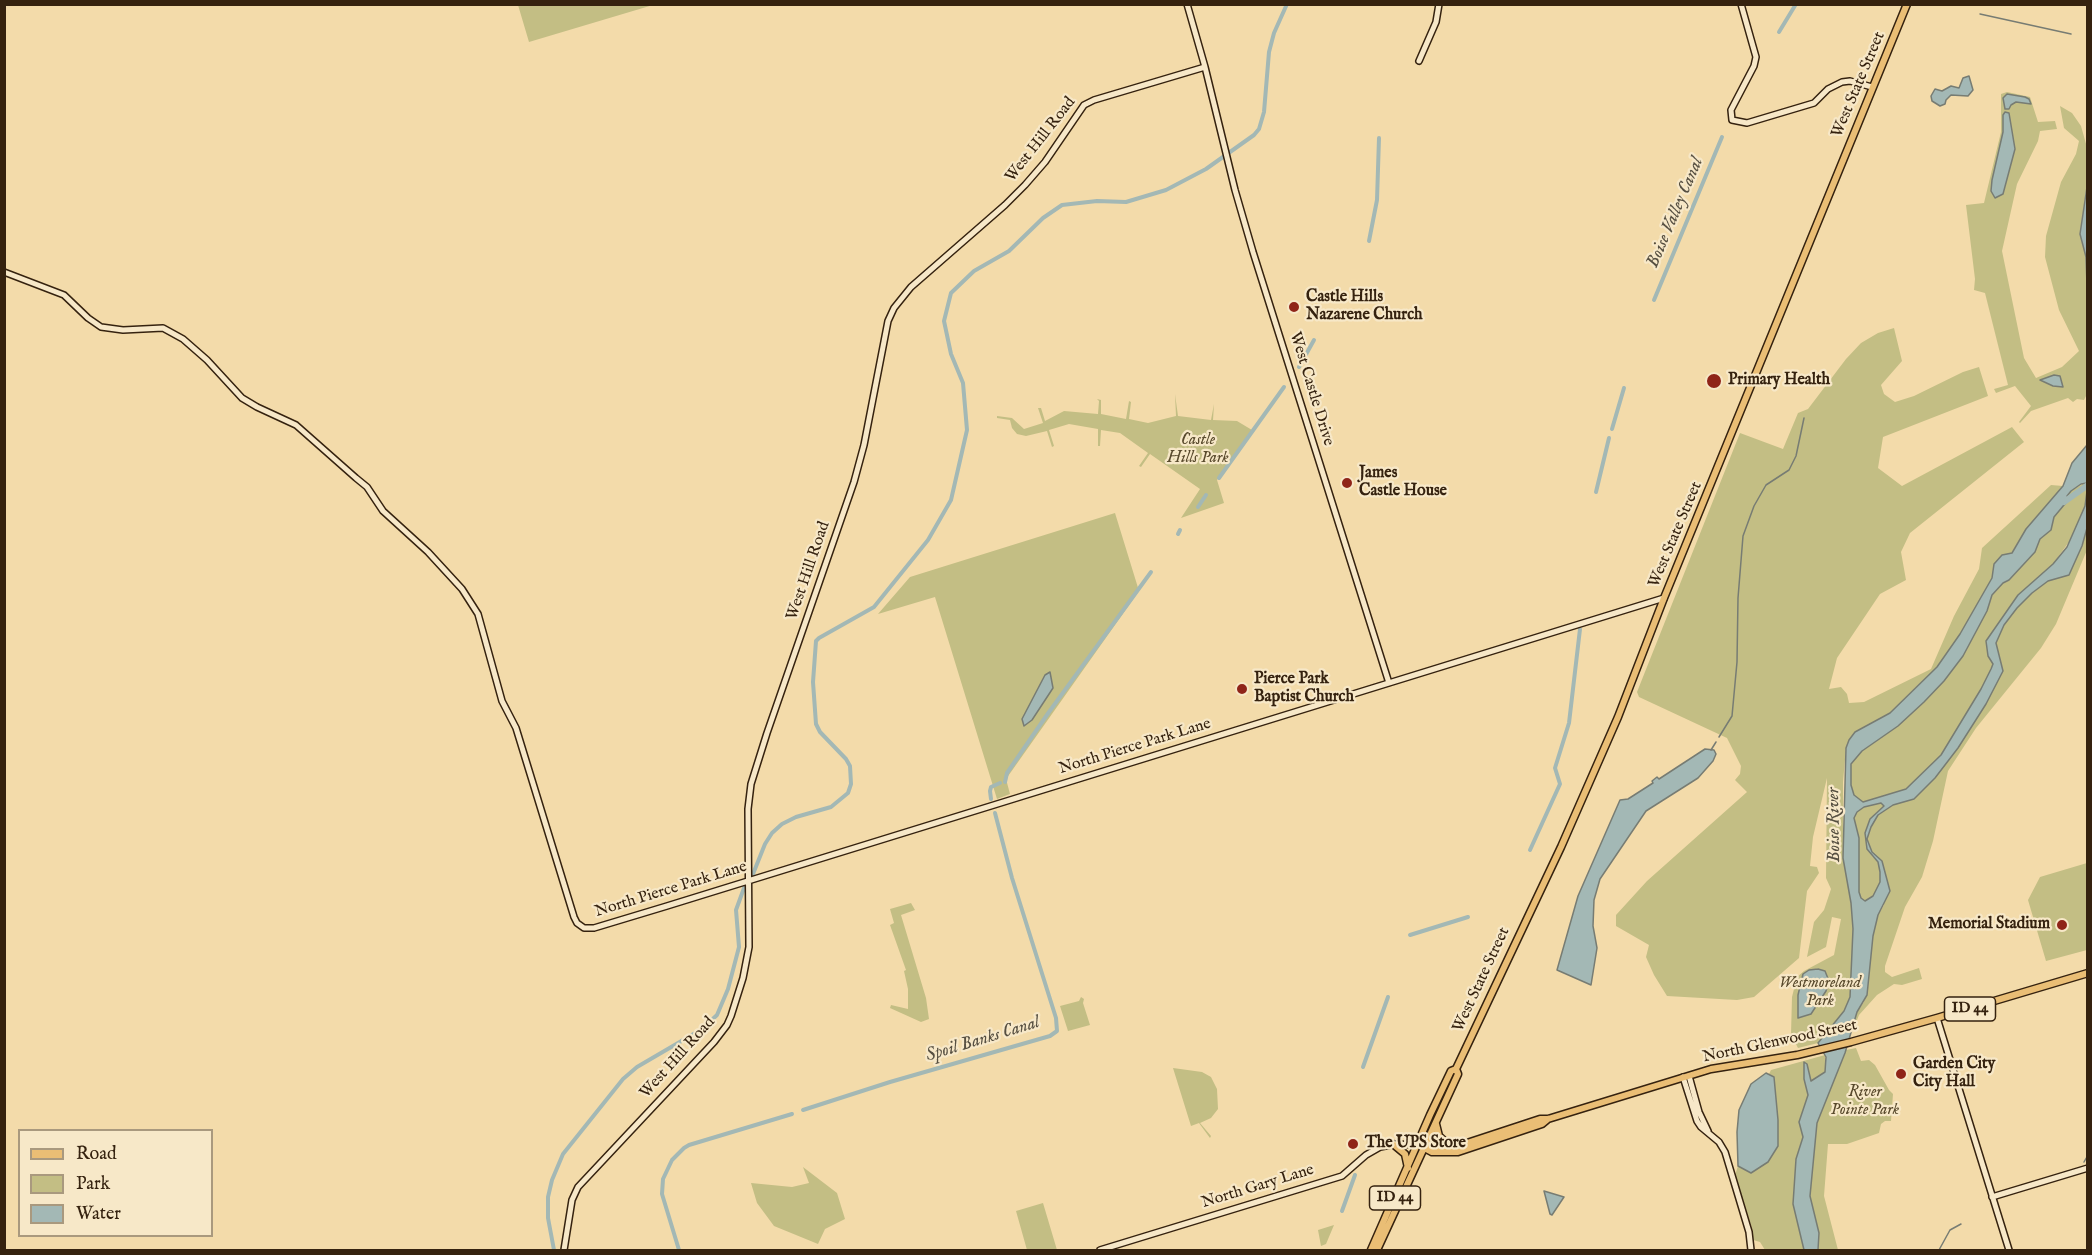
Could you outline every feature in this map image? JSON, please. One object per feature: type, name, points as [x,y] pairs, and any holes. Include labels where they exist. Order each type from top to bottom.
[{"type":"main road","name":"West State Street","points":[[1371,1251],[1408,1168],[1436,1122],[1458,1074],[1456,1070],[1590,783],[1907,4]]},
{"type":"main road","name":"North Glenwood Street","points":[[1423,1146],[1452,1147],[1711,1069],[1797,1055],[1851,1042],[2088,973]]},
{"type":"main road","name":"West State Street","points":[[1377,1251],[1423,1146],[1451,1071],[1456,1070]]},
{"type":"main road","name":"North Glenwood Street","points":[[1423,1146],[1432,1152],[1458,1152],[1542,1124],[1548,1119]]},
{"type":"main road","points":[[1436,1122],[1439,1136],[1452,1147]]},
{"type":"main road","points":[[1394,1144],[1405,1154],[1408,1168]]},
{"type":"street","points":[[1187,4],[1205,67]]},
{"type":"street","points":[[1419,61],[1436,22],[1439,4]]},
{"type":"street","points":[[1741,4],[1756,57],[1754,66],[1731,110],[1732,120],[1746,123],[1814,103],[1828,89],[1842,81],[1872,87]]},
{"type":"street","name":"West Castle Drive","points":[[1205,67],[1235,190],[1253,252],[1389,683]]},
{"type":"street","name":"West Hill Road","points":[[564,1251],[572,1200],[578,1187],[714,1042],[727,1025],[748,959],[750,924],[748,809],[756,766],[854,483],[864,445],[888,321],[894,308],[910,287],[1025,185],[1045,162],[1084,105],[1205,67]]},
{"type":"street","name":"North Pierce Park Lane","points":[[4,272],[64,295],[101,327],[123,330],[163,328],[183,339],[207,360],[242,398],[296,425],[356,478],[367,488],[384,511],[428,552],[462,589],[478,615],[502,701],[516,728],[574,917],[584,928],[594,928],[1664,598]]},
{"type":"street","points":[[1937,1018],[2009,1251]]},
{"type":"street","points":[[1686,1077],[1708,1133],[1719,1142],[1725,1152],[1749,1232],[1751,1251]]},
{"type":"street","name":"North Gary Lane","points":[[1100,1251],[1342,1176],[1366,1155],[1380,1147],[1410,1143],[1423,1146]]},
{"type":"street","points":[[1992,1197],[2088,1168]]},
{"type":"green space","points":[[518,4],[653,5],[529,42]]},
{"type":"green space","points":[[2007,92],[2030,97],[2038,122],[2055,121],[2057,129],[2040,131],[2038,141],[2017,184],[2002,251],[2024,358],[2036,378],[2062,367],[2079,351],[2059,310],[2045,257],[2046,236],[2061,182],[2076,154],[2079,141],[2064,128],[2060,106],[2072,113],[2081,126],[2088,151],[2087,184],[2080,234],[2086,257],[2088,285],[2088,392],[2084,400],[2077,399],[2073,402],[2068,398],[2031,411],[2020,423],[2031,406],[2015,386],[1996,393],[1994,389],[2008,385],[1985,293],[1974,290],[1975,279],[1966,205],[1984,203],[2001,132],[2001,94]]},
{"type":"green space","name":"Westmoreland Park","points":[[1894,328],[1902,361],[1881,385],[1884,394],[1895,402],[1979,367],[1988,396],[1883,437],[1878,468],[1902,486],[2012,427],[2024,442],[1910,533],[1901,552],[1906,580],[1880,594],[1837,658],[1829,689],[1841,687],[1847,694],[1849,703],[1864,702],[1931,669],[1954,616],[1979,569],[1982,548],[2051,485],[2063,486],[2026,529],[2011,554],[1994,564],[1992,578],[1960,634],[1937,667],[1890,713],[1855,732],[1849,740],[1846,748],[1843,782],[1843,858],[1853,929],[1850,997],[1844,1011],[1818,1043],[1798,1048],[1791,1034],[1792,997],[1797,977],[1834,955],[1841,919],[1832,917],[1826,947],[1807,957],[1814,922],[1824,910],[1831,889],[1826,878],[1827,778],[1813,837],[1810,866],[1817,867],[1819,873],[1807,891],[1799,958],[1754,997],[1737,1000],[1667,996],[1646,957],[1649,945],[1616,926],[1616,915],[1647,881],[1747,792],[1735,780],[1740,774],[1741,766],[1727,738],[1639,697],[1637,692],[1740,433],[1783,449],[1798,413],[1808,409],[1846,359],[1861,343],[1878,333]]},
{"type":"green space","name":"Castle Hills Park","points":[[1175,394],[1178,416],[1211,420],[1214,404],[1213,420],[1237,421],[1252,430],[1217,480],[1224,503],[1181,518],[1200,489],[1150,454],[1141,467],[1139,466],[1148,453],[1120,433],[1101,430],[1100,446],[1098,446],[1098,429],[1069,424],[1049,430],[1054,446],[1052,447],[1047,431],[1026,436],[1017,434],[1010,420],[997,418],[997,416],[1012,418],[1024,429],[1043,423],[1038,408],[1041,408],[1045,421],[1064,411],[1098,414],[1099,401],[1097,399],[1101,400],[1101,414],[1126,419],[1129,401],[1131,402],[1129,419],[1148,423],[1176,416]]},
{"type":"green space","points":[[2086,482],[2085,506],[2071,539],[2053,564],[2018,595],[1986,641],[1988,656],[1993,664],[1981,689],[1941,755],[1906,789],[1863,802],[1854,795],[1851,785],[1851,764],[1862,751],[1898,726],[1944,681],[1963,656],[1987,611],[1992,595],[2035,552],[2040,539],[2051,530],[2054,517],[2068,499],[2067,496],[2071,491]]},
{"type":"green space","points":[[1115,513],[1139,591],[1006,779],[1010,794],[997,799],[935,597],[878,614],[910,577]]},
{"type":"green space","points":[[2087,528],[2087,550],[2056,624],[2041,648],[1976,728],[1948,771],[1933,841],[1922,877],[1905,907],[1885,966],[1885,972],[1892,977],[1919,968],[1922,979],[1902,985],[1894,984],[1877,995],[1854,1021],[1864,1002],[1873,936],[1878,915],[1884,905],[1882,861],[1872,852],[1867,839],[1871,827],[1877,815],[1893,805],[1914,799],[2003,671],[1996,643],[2004,625],[2032,593],[2048,581],[2069,575]]},
{"type":"green space","points":[[1881,803],[1884,806],[1876,813],[1865,833],[1872,856],[1878,862],[1880,882],[1873,896],[1865,901],[1859,892],[1859,838],[1854,818],[1857,812],[1864,807]]},
{"type":"green space","name":"Memorial Stadium","points":[[2087,863],[2087,950],[2046,961],[2028,900],[2040,877]]},
{"type":"green space","points":[[911,903],[915,910],[901,915],[926,998],[929,1019],[921,1022],[890,1008],[891,1005],[908,1009],[908,989],[904,971],[906,970],[890,925],[894,923],[890,909]]},
{"type":"green space","points":[[1081,997],[1084,999],[1083,1003],[1090,1025],[1068,1031],[1060,1006],[1079,1001]]},
{"type":"green space","name":"River Pointe Park","points":[[1856,1048],[1861,1061],[1869,1060],[1875,1065],[1893,1094],[1891,1121],[1881,1124],[1879,1133],[1847,1144],[1828,1144],[1824,1196],[1838,1250],[1818,1250],[1819,1233],[1810,1196],[1817,1123],[1846,1050]]},
{"type":"green space","points":[[1825,1055],[1825,1072],[1811,1081],[1807,1064],[1804,1079],[1808,1095],[1799,1122],[1803,1137],[1796,1159],[1793,1204],[1804,1250],[1765,1250],[1760,1242],[1753,1240],[1752,1228],[1735,1175],[1738,1166],[1751,1172],[1768,1162],[1778,1146],[1778,1120],[1774,1077],[1769,1074],[1771,1070]]},
{"type":"green space","points":[[1173,1068],[1202,1072],[1211,1077],[1217,1089],[1218,1109],[1211,1118],[1200,1123],[1211,1136],[1210,1138],[1199,1123],[1191,1126]]},
{"type":"green space","points":[[803,1167],[837,1193],[845,1219],[825,1229],[818,1244],[774,1226],[757,1203],[751,1183],[792,1187],[809,1183]]},
{"type":"green space","points":[[1043,1203],[1057,1250],[1027,1250],[1016,1211]]},
{"type":"green space","points":[[1334,1225],[1326,1244],[1321,1246],[1318,1230]]},
{"type":"water","points":[[1969,76],[1973,90],[1968,96],[1951,95],[1945,104],[1940,106],[1932,101],[1931,96],[1935,89],[1942,91],[1951,86],[1959,88],[1963,78]]},
{"type":"water","points":[[2007,94],[2025,97],[2031,104],[2016,102],[2009,109],[2005,109],[2003,98]]},
{"type":"water","points":[[2005,112],[2009,113],[2015,149],[2003,194],[1995,198],[1991,191],[1992,180]]},
{"type":"water","points":[[2087,187],[2087,285],[2086,257],[2080,234]]},
{"type":"water","points":[[2054,375],[2060,376],[2063,387],[2053,386],[2040,380]]},
{"type":"water","points":[[2087,445],[2087,483],[2071,491],[2067,496],[2069,499],[2054,517],[2051,530],[2040,539],[2035,552],[1992,595],[1987,611],[1963,656],[1924,702],[1898,726],[1862,751],[1851,764],[1851,785],[1854,795],[1863,802],[1906,789],[1941,755],[1981,689],[1993,664],[1988,656],[1986,641],[2018,595],[2053,564],[2067,547],[2085,506],[2087,491],[2087,528],[2069,575],[2048,581],[2032,593],[2004,625],[1996,643],[2003,671],[1986,704],[1958,748],[1935,778],[1914,799],[1893,805],[1878,815],[1871,827],[1867,839],[1872,852],[1882,861],[1890,891],[1878,915],[1873,936],[1867,995],[1857,1012],[1845,1053],[1817,1123],[1810,1196],[1819,1233],[1818,1250],[1804,1250],[1793,1204],[1796,1159],[1803,1137],[1799,1122],[1808,1095],[1804,1079],[1804,1062],[1807,1064],[1811,1081],[1825,1072],[1826,1057],[1818,1043],[1844,1011],[1850,997],[1853,929],[1843,858],[1846,748],[1855,732],[1890,713],[1937,667],[1960,634],[1992,578],[1994,564],[2002,555],[2012,553],[2026,529],[2063,486],[2072,463]],"holes":[[[1881,803],[1884,806],[1870,819],[1865,833],[1867,849],[1878,862],[1880,872],[1880,882],[1873,896],[1865,901],[1859,892],[1859,838],[1854,818],[1857,812],[1864,807]]]},
{"type":"water","points":[[1050,672],[1053,688],[1032,720],[1024,726],[1022,719],[1045,675]]},
{"type":"water","points":[[1705,749],[1714,750],[1716,754],[1713,761],[1698,778],[1646,811],[1600,879],[1594,900],[1593,926],[1597,948],[1591,985],[1557,970],[1578,896],[1620,800],[1628,799],[1653,783],[1652,781],[1657,777],[1659,779]]},
{"type":"water","points":[[1809,970],[1825,971],[1829,981],[1826,991],[1811,1014],[1798,1018],[1798,995],[1803,974]]},
{"type":"water","points":[[1766,1073],[1774,1077],[1778,1146],[1768,1162],[1751,1173],[1738,1166],[1739,1110],[1751,1084]]},
{"type":"water","points":[[1544,1191],[1564,1197],[1552,1215],[1550,1214]]},
{"type":"waterway","points":[[753,874],[772,833],[782,824],[796,817],[831,807],[848,793],[851,784],[850,766],[846,759],[820,732],[816,724],[813,682],[816,641],[874,607],[928,540],[951,500],[967,430],[963,383],[951,354],[944,321],[951,293],[974,271],[1009,251],[1043,218],[1062,205],[1097,201],[1126,202],[1166,190],[1206,169],[1254,135],[1259,129],[1264,112],[1269,52],[1274,33],[1287,4]]},
{"type":"waterway","name":"Boise Valley Canal","points":[[1779,32],[1796,4]]},
{"type":"waterway","points":[[1980,14],[2071,34]]},
{"type":"waterway","name":"Boise Valley Canal","points":[[1654,300],[1722,137]]},
{"type":"waterway","name":"Spoil Banks Canal","points":[[1369,241],[1377,200],[1379,138]]},
{"type":"waterway","points":[[1299,367],[1314,340]]},
{"type":"waterway","name":"Spoil Banks Canal","points":[[1219,478],[1284,387]]},
{"type":"waterway","name":"Boise Valley Canal","points":[[1612,429],[1624,388]]},
{"type":"waterway","points":[[1719,737],[1732,716],[1743,536],[1754,506],[1766,485],[1789,470],[1796,456],[1804,418]]},
{"type":"waterway","name":"Boise Valley Canal","points":[[1596,492],[1609,438]]},
{"type":"waterway","name":"Boise River","points":[[2064,502],[2088,485]]},
{"type":"waterway","points":[[1198,507],[1206,495]]},
{"type":"waterway","name":"Spoil Banks Canal","points":[[1178,534],[1180,530]]},
{"type":"waterway","name":"Spoil Banks Canal","points":[[1005,782],[1007,773],[1049,712],[1151,572]]},
{"type":"waterway","name":"Boise Valley Canal","points":[[1530,850],[1560,784],[1555,768],[1569,723],[1580,629]]},
{"type":"waterway","points":[[1711,750],[1716,742]]},
{"type":"waterway","name":"Spoil Banks Canal","points":[[991,799],[991,787],[1000,783]]},
{"type":"waterway","name":"Spoil Banks Canal","points":[[803,1110],[890,1082],[1050,1036],[1057,1031],[1056,1018],[1012,878],[995,813]]},
{"type":"waterway","points":[[554,1250],[548,1218],[548,1197],[552,1180],[563,1154],[623,1079],[637,1067],[702,1029],[717,1015],[728,989],[739,947],[736,910],[744,888]]},
{"type":"waterway","name":"Boise Valley Canal","points":[[1410,935],[1468,917]]},
{"type":"waterway","name":"Boise Valley Canal","points":[[1363,1067],[1388,997]]},
{"type":"waterway","name":"Spoil Banks Canal","points":[[679,1250],[662,1194],[663,1179],[672,1160],[689,1145],[792,1114]]},
{"type":"waterway","points":[[2084,1162],[2088,1155]]},
{"type":"waterway","points":[[1342,1211],[1355,1175]]},
{"type":"waterway","points":[[1939,1250],[1950,1230],[1961,1224]]},
{"type":"place","name":"Castle Hills Nazarene Church","points":[[1294,307]]},
{"type":"place","name":"Primary Health","points":[[1714,381]]},
{"type":"place","name":"James Castle House","points":[[1347,483]]},
{"type":"place","name":"Pierce Park Baptist Church","points":[[1242,689]]},
{"type":"place","name":"Memorial Stadium","points":[[2062,925]]},
{"type":"place","name":"Garden City City Hall","points":[[1901,1074]]},
{"type":"place","name":"The UPS Store","points":[[1353,1144]]}]
